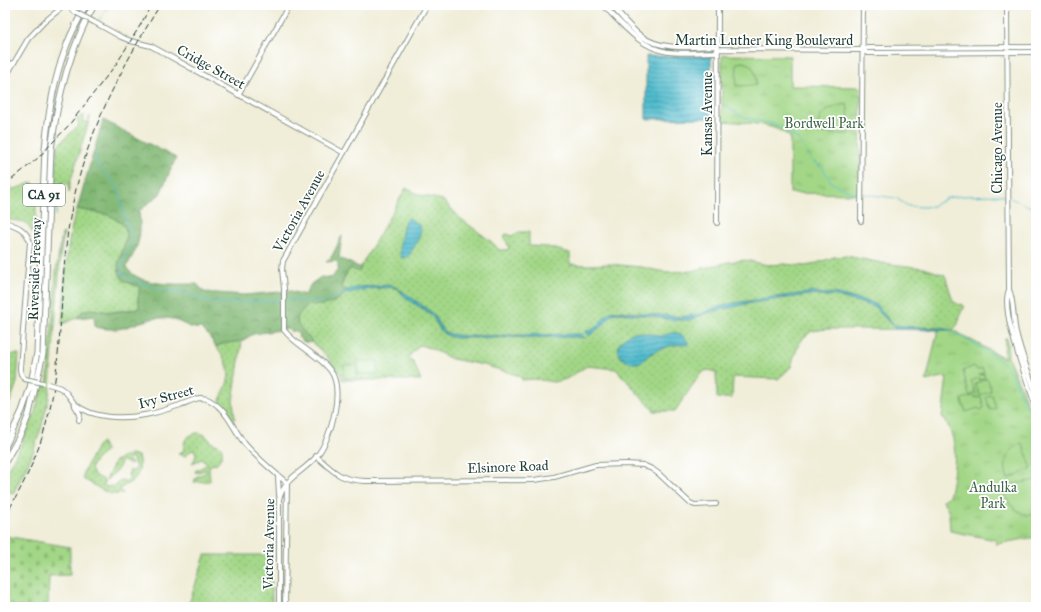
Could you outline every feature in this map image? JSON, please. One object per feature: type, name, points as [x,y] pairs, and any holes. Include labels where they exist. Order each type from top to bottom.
[{"type":"highway","name":"Riverside Freeway","points":[[5,447],[22,411],[30,388],[37,353],[45,149],[48,119],[54,89],[65,49],[86,5]]},
{"type":"highway","name":"Riverside Freeway","points":[[5,462],[22,432],[29,414],[43,354],[51,150],[54,120],[69,63],[83,27],[94,5]]},
{"type":"street","name":"Cridge Street","points":[[66,5],[75,12],[121,37],[151,46],[344,153]]},
{"type":"street","points":[[5,78],[12,64],[33,34],[66,5]]},
{"type":"street","points":[[238,94],[289,5]]},
{"type":"street","name":"Victoria Avenue","points":[[279,607],[279,500],[287,483],[316,456],[327,437],[335,407],[336,384],[327,367],[285,332],[283,327],[283,261],[427,5]]},
{"type":"street","name":"Martin Luther King Boulevard","points":[[603,5],[642,42],[667,52],[715,52],[718,49],[863,50],[866,48],[1036,47]]},
{"type":"street","points":[[611,5],[633,29],[651,41],[667,46],[714,46],[718,49]]},
{"type":"street","name":"Kansas Avenue","points":[[717,223],[718,5]]},
{"type":"street","points":[[861,221],[863,5]]},
{"type":"street","name":"Chicago Avenue","points":[[1007,5],[1009,290],[1007,294],[1013,339],[1036,408]]},
{"type":"street","name":"Martin Luther King Boulevard","points":[[863,50],[867,53],[1036,52]]},
{"type":"street","points":[[5,61],[12,64]]},
{"type":"street","name":"Ivy Street","points":[[5,222],[18,226],[23,230],[30,242],[20,368],[20,372],[25,379],[58,387],[65,391],[73,402],[79,407],[93,414],[124,417],[145,415],[167,410],[197,399],[211,400],[218,406],[247,446],[287,483]]},
{"type":"street","name":"Chicago Avenue","points":[[1009,290],[1011,294],[1016,332],[1036,394]]},
{"type":"street","points":[[1009,314],[1012,329],[1016,332],[1013,339]]},
{"type":"street","points":[[73,402],[80,414],[79,420]]},
{"type":"street","name":"Elsinore Road","points":[[316,456],[340,476],[352,480],[365,481],[534,480],[554,477],[596,465],[643,465],[659,474],[690,503],[695,505],[716,504]]},
{"type":"street","points":[[278,475],[279,500]]},
{"type":"street","name":"Victoria Avenue","points":[[285,607],[287,483]]},
{"type":"green space","name":"Bordwell Park","points":[[724,55],[790,56],[790,86],[861,87],[860,194],[790,193],[790,137],[775,128],[767,126],[722,121],[722,57]]},
{"type":"green space","points":[[743,62],[750,65],[754,70],[756,85],[736,86],[737,63]]},
{"type":"green space","points":[[847,104],[850,126],[849,134],[816,133],[819,120],[825,112]]},
{"type":"green space","points":[[84,115],[82,122],[88,122],[90,116],[70,183],[69,193],[68,186],[66,184],[63,182],[60,184],[57,189],[54,206],[57,146],[79,125],[77,119]]},
{"type":"green space","points":[[103,120],[176,158],[160,194],[139,211],[140,234],[137,247],[126,267],[140,278],[158,283],[197,284],[204,292],[244,295],[291,291],[305,295],[311,284],[321,277],[332,278],[338,269],[338,263],[336,261],[326,262],[332,256],[342,236],[339,258],[361,268],[359,272],[350,268],[341,287],[347,290],[340,299],[330,304],[308,305],[301,311],[297,321],[298,325],[312,342],[304,342],[298,337],[299,334],[294,330],[293,332],[287,329],[253,334],[242,341],[221,344],[216,347],[209,336],[201,328],[191,327],[175,320],[159,318],[123,328],[105,329],[95,327],[94,316],[77,318],[85,310],[89,309],[115,312],[140,308],[138,299],[140,287],[124,281],[120,275],[118,265],[127,236],[124,225],[109,215],[77,209]]},
{"type":"green space","points":[[33,182],[36,198],[36,232],[32,232],[30,227],[24,222],[5,219],[5,188],[10,185],[11,188],[15,189]]},
{"type":"green space","points":[[406,188],[420,195],[443,200],[460,218],[493,243],[499,250],[509,249],[507,242],[504,239],[505,235],[507,234],[512,236],[519,232],[529,232],[529,246],[548,247],[570,253],[570,264],[609,264],[642,267],[669,272],[691,271],[729,262],[745,260],[767,265],[784,264],[804,266],[834,257],[847,256],[882,263],[924,268],[945,275],[953,301],[959,305],[962,304],[965,307],[961,312],[958,324],[953,330],[826,329],[812,331],[803,338],[796,351],[791,367],[778,379],[733,377],[732,398],[717,398],[716,372],[707,370],[701,373],[675,411],[654,411],[616,369],[587,366],[560,381],[553,382],[535,379],[522,380],[520,376],[484,365],[452,359],[430,348],[419,345],[408,358],[414,363],[421,380],[342,380],[340,372],[337,372],[327,356],[288,321],[287,297],[341,294],[343,282],[350,263],[360,268]]},
{"type":"green space","points":[[77,209],[109,215],[124,225],[127,236],[118,265],[120,275],[124,281],[140,287],[138,299],[140,308],[111,312],[90,309],[82,311],[77,318],[62,324],[68,250]]},
{"type":"green space","points":[[64,233],[61,251],[49,397],[41,429],[32,455],[13,494],[5,489],[5,474],[21,445],[35,412],[42,386],[47,386],[56,271],[62,234]]},
{"type":"green space","name":"Andulka Park","points":[[938,330],[953,330],[1004,358],[1005,338],[1007,338],[1008,357],[1036,424],[1036,537],[996,544],[996,540],[950,531],[949,513],[943,500],[948,497],[950,493],[955,459],[952,436],[945,419],[942,417],[947,377],[926,381]]},
{"type":"green space","points":[[242,341],[233,401],[235,419],[231,418],[220,404],[229,373],[228,367],[222,355],[216,347]]},
{"type":"green space","points":[[19,354],[17,382],[5,417],[5,355]]},
{"type":"green space","points":[[358,361],[378,361],[378,374],[358,374]]},
{"type":"green space","points":[[344,365],[357,365],[357,378],[344,378]]},
{"type":"green space","points":[[974,366],[977,370],[982,368],[984,373],[978,375],[984,374],[985,378],[980,380],[979,378],[971,381],[976,393],[969,395],[963,371]]},
{"type":"green space","points":[[986,379],[988,380],[991,390],[990,392],[980,395],[975,384]]},
{"type":"green space","points":[[992,395],[996,408],[990,410],[986,397]]},
{"type":"green space","points":[[973,396],[975,398],[981,397],[984,408],[980,410],[978,408],[966,412],[962,399]]},
{"type":"green space","points":[[196,433],[205,435],[211,442],[220,446],[222,450],[221,457],[217,463],[209,467],[210,481],[194,482],[196,477],[207,472],[205,470],[196,473],[195,471],[208,464],[202,459],[192,463],[195,459],[196,452],[192,450],[185,456],[178,454],[183,452],[185,440],[189,436]]},
{"type":"green space","points":[[102,442],[106,450],[94,462],[91,469],[96,476],[105,481],[103,483],[106,487],[114,486],[121,480],[126,481],[130,479],[128,475],[130,470],[133,472],[136,468],[132,457],[128,459],[132,464],[122,461],[114,474],[106,480],[115,461],[131,454],[138,456],[138,472],[134,480],[120,488],[120,491],[123,493],[112,494],[102,490],[83,478],[84,471],[97,446]]},
{"type":"green space","points":[[1022,443],[1032,468],[1008,479],[1006,473],[1007,458],[1013,449]]},
{"type":"green space","points":[[1036,480],[1036,515],[1029,515],[1018,511],[1006,498],[1002,486]]},
{"type":"green space","points":[[5,536],[70,547],[70,575],[49,576],[48,607],[5,607]]},
{"type":"green space","points":[[205,555],[271,555],[272,607],[188,607]]},
{"type":"water","points":[[646,56],[711,56],[711,118],[646,119]]},
{"type":"water","points":[[409,218],[419,225],[420,231],[419,237],[413,249],[405,258],[401,257],[400,244],[405,221]]},
{"type":"water","points":[[391,285],[406,294],[436,317],[443,329],[449,334],[465,336],[580,334],[585,338],[456,338],[443,333],[429,313],[405,297],[397,289],[378,288],[345,294],[347,290],[360,287]]},
{"type":"water","points":[[815,292],[824,294],[838,294],[873,303],[879,307],[892,323],[896,325],[909,327],[945,328],[950,330],[895,329],[875,307],[833,295],[824,297],[816,294],[751,303],[711,312],[689,320],[671,320],[652,316],[617,313],[612,314],[603,325],[589,336],[586,331],[594,329],[606,315],[614,311],[681,317],[700,314],[729,304]]},
{"type":"water","points":[[636,332],[661,337],[668,334],[677,333],[684,337],[689,344],[673,345],[663,348],[649,355],[641,362],[632,363],[620,357],[618,348],[624,338]]},
{"type":"waterway","points":[[99,20],[109,5]]},
{"type":"waterway","points":[[5,49],[9,58]]},
{"type":"waterway","points":[[723,105],[746,118],[774,124],[782,128],[800,141],[812,161],[822,167],[832,183],[850,192],[860,193]]},
{"type":"waterway","points":[[95,153],[98,165],[113,181],[118,190],[124,216],[130,231],[131,245],[123,263],[121,272],[127,277],[159,289],[188,293],[204,301],[223,303],[283,300]]},
{"type":"waterway","points":[[56,215],[59,188],[63,185]]},
{"type":"waterway","points":[[863,194],[896,198],[908,206],[924,207],[933,206],[947,198],[961,196],[1001,195],[1007,197]]},
{"type":"waterway","points":[[1010,198],[1036,209]]},
{"type":"waterway","points":[[287,300],[324,302],[347,292]]},
{"type":"waterway","points":[[947,330],[982,348],[1007,366],[1028,408]]},
{"type":"waterway","points":[[581,335],[588,333]]},
{"type":"railway","points":[[5,185],[38,158],[69,125],[117,63],[151,5]]},
{"type":"railway","points":[[5,516],[23,484],[33,462],[45,428],[51,402],[59,348],[67,239],[77,183],[85,156],[118,79],[160,5]]}]
